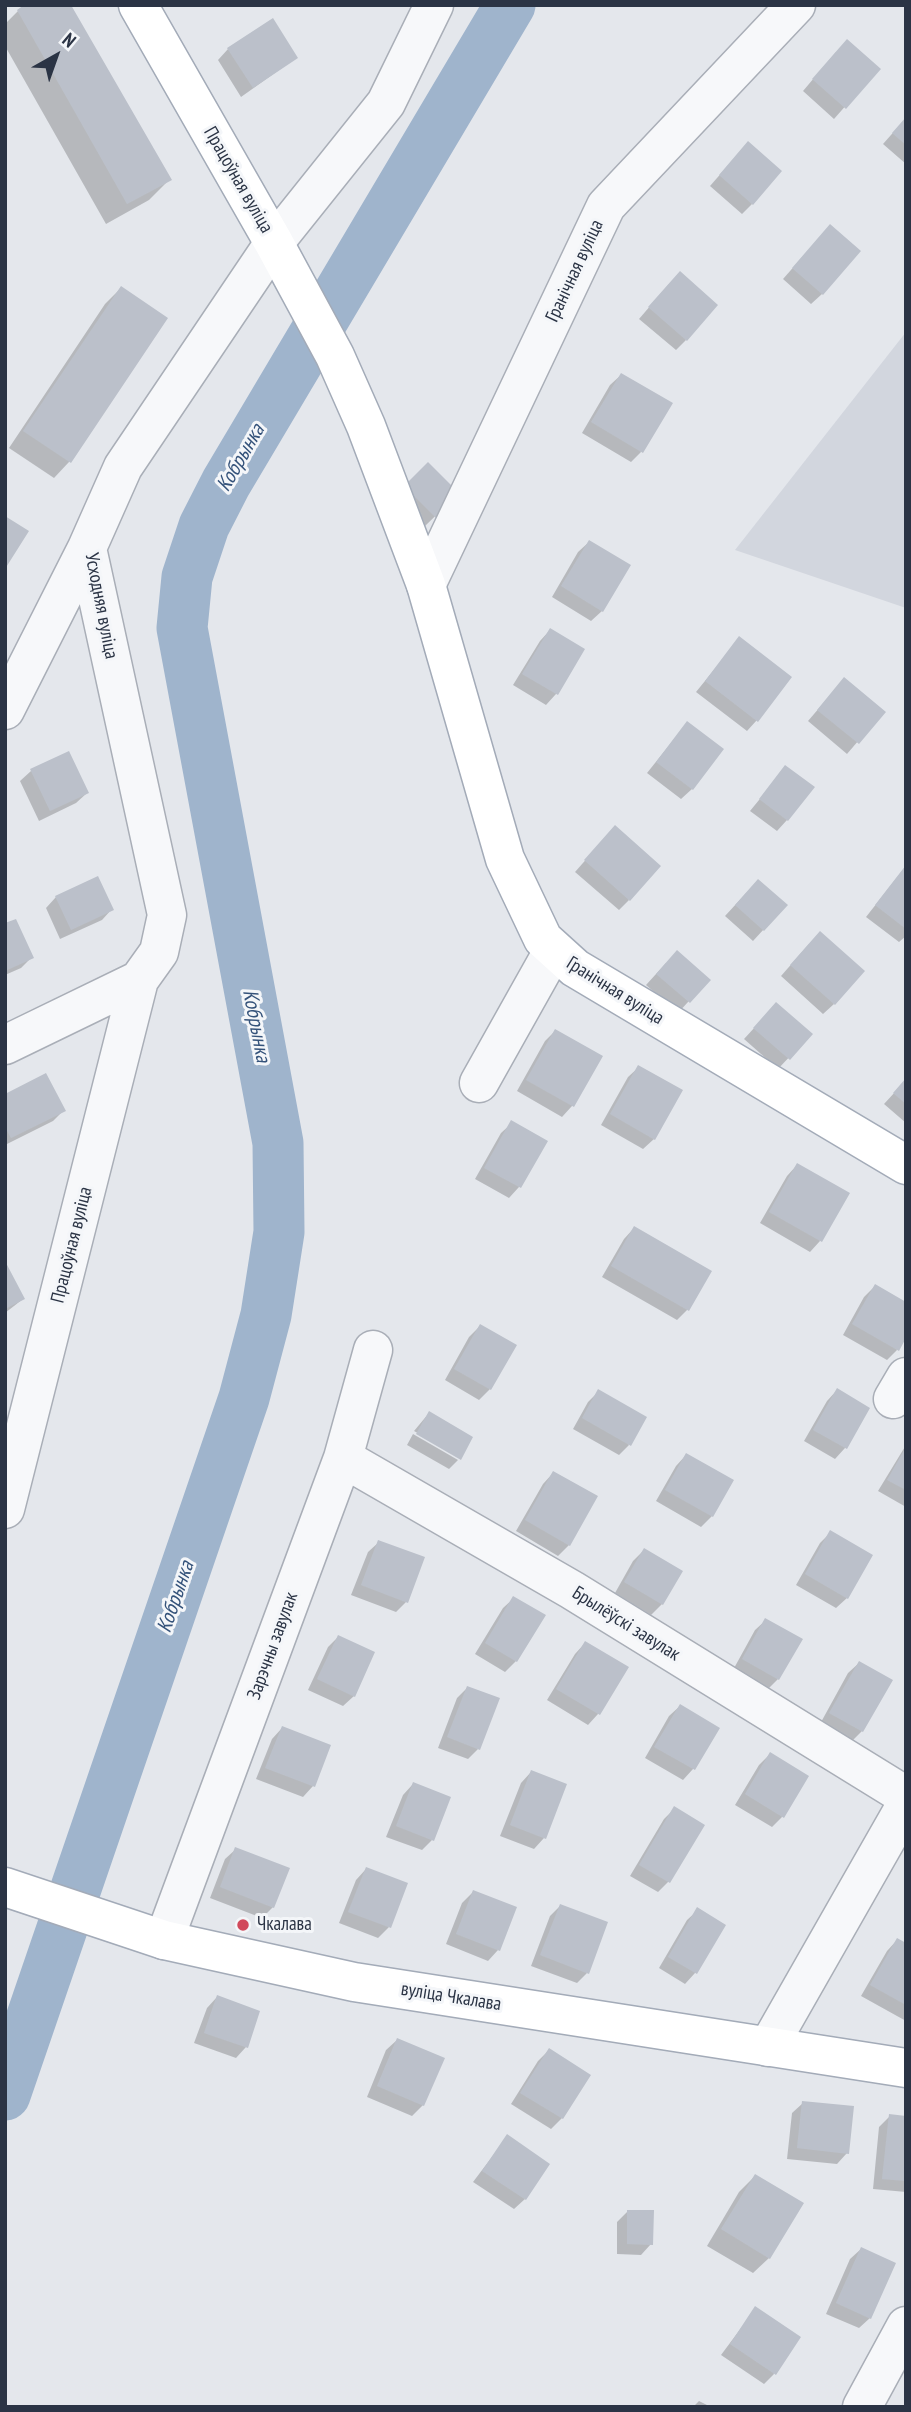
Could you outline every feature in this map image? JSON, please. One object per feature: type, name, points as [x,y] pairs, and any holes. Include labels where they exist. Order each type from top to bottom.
[{"type":"main road","name":"Працоўная вуліца","points":[[138,5],[274,243],[335,356]]},
{"type":"main road","name":"Гранічная вуліца","points":[[335,356],[366,426],[426,584],[505,859],[533,920],[553,951],[575,968],[906,1165]]},
{"type":"main road","name":"вуліца Чкалава","points":[[22,1894],[101,1922],[164,1940],[354,1982],[906,2068]]},
{"type":"street","name":"Усходняя вуліца","points":[[5,1045],[138,980],[159,952],[167,915],[87,548],[123,467],[274,243],[386,103],[434,5]]},
{"type":"street","name":"Гранічная вуліца","points":[[426,584],[606,206],[796,5]]},
{"type":"street","points":[[5,710],[87,548]]},
{"type":"street","points":[[479,1083],[553,951]]},
{"type":"street","name":"Працоўная вуліца","points":[[5,1509],[138,980]]},
{"type":"street","name":"Зарэчны завулак","points":[[164,1940],[343,1458],[373,1350]]},
{"type":"street","name":"Брылёўскі завулак","points":[[343,1458],[572,1590],[906,1796]]},
{"type":"street","points":[[768,2047],[906,1805]]},
{"type":"street","points":[[862,2407],[902,2343]]},
{"type":"shaded area","points":[[906,332],[906,608],[735,550]]},
{"type":"building","points":[[24,5],[71,5],[172,180],[127,204],[17,10]]},
{"type":"building","points":[[273,18],[298,58],[253,88],[227,48]]},
{"type":"building","points":[[847,39],[881,69],[846,109],[812,79]]},
{"type":"building","points":[[906,117],[906,145],[892,133]]},
{"type":"building","points":[[748,141],[782,171],[753,205],[719,175]]},
{"type":"building","points":[[830,224],[861,251],[823,295],[792,268]]},
{"type":"building","points":[[680,271],[718,305],[687,341],[648,307]]},
{"type":"building","points":[[121,286],[168,318],[71,463],[23,431]]},
{"type":"building","points":[[621,373],[673,403],[643,453],[591,422]]},
{"type":"building","points":[[428,462],[460,494],[436,518],[404,486]]},
{"type":"building","points":[[5,516],[29,531],[5,569]]},
{"type":"building","points":[[589,540],[631,565],[603,612],[561,586]]},
{"type":"building","points":[[550,628],[585,649],[558,695],[522,674]]},
{"type":"building","points":[[739,636],[792,677],[758,722],[705,681]]},
{"type":"building","points":[[844,677],[886,712],[859,744],[817,710]]},
{"type":"building","points":[[687,721],[724,749],[693,790],[656,762]]},
{"type":"building","points":[[69,751],[89,793],[50,811],[30,769]]},
{"type":"building","points":[[785,765],[815,787],[788,821],[759,799]]},
{"type":"building","points":[[615,825],[661,866],[630,901],[584,860]]},
{"type":"building","points":[[906,865],[906,929],[875,905]]},
{"type":"building","points":[[98,876],[114,910],[71,930],[55,896]]},
{"type":"building","points":[[758,879],[788,905],[764,931],[735,905]]},
{"type":"building","points":[[16,919],[34,958],[5,971],[5,923]]},
{"type":"building","points":[[820,931],[865,971],[835,1005],[790,965]]},
{"type":"building","points":[[677,950],[711,980],[690,1003],[656,974]]},
{"type":"building","points":[[776,1002],[813,1034],[790,1060],[753,1028]]},
{"type":"building","points":[[555,1029],[603,1056],[574,1107],[526,1080]]},
{"type":"building","points":[[638,1065],[683,1090],[655,1140],[610,1114]]},
{"type":"building","points":[[46,1073],[66,1111],[11,1138],[5,1127],[5,1094]]},
{"type":"building","points":[[906,1078],[906,1104],[893,1093]]},
{"type":"building","points":[[511,1120],[548,1141],[521,1188],[484,1168]]},
{"type":"building","points":[[797,1163],[850,1193],[822,1242],[769,1212]]},
{"type":"building","points":[[634,1226],[712,1271],[689,1311],[611,1266]]},
{"type":"building","points":[[5,1261],[25,1299],[5,1309]]},
{"type":"building","points":[[875,1284],[906,1302],[906,1338],[899,1351],[852,1324]]},
{"type":"building","points":[[480,1324],[517,1345],[491,1390],[454,1369]]},
{"type":"building","points":[[837,1388],[870,1408],[847,1449],[813,1430]]},
{"type":"building","points":[[598,1389],[647,1417],[631,1446],[582,1418]]},
{"type":"building","points":[[429,1411],[473,1437],[461,1460],[416,1434]]},
{"type":"building","points":[[906,1447],[906,1490],[887,1480]]},
{"type":"building","points":[[686,1453],[734,1480],[713,1517],[665,1490]]},
{"type":"building","points":[[553,1471],[598,1496],[570,1546],[525,1520]]},
{"type":"building","points":[[830,1530],[873,1555],[848,1599],[805,1574]]},
{"type":"building","points":[[378,1540],[425,1557],[408,1603],[361,1585]]},
{"type":"building","points":[[644,1548],[683,1571],[663,1605],[624,1582]]},
{"type":"building","points":[[513,1596],[546,1615],[517,1662],[485,1643]]},
{"type":"building","points":[[765,1618],[803,1639],[779,1680],[742,1659]]},
{"type":"building","points":[[338,1635],[375,1652],[355,1697],[317,1679]]},
{"type":"building","points":[[585,1641],[629,1667],[600,1715],[556,1689]]},
{"type":"building","points":[[859,1661],[893,1680],[863,1732],[829,1713]]},
{"type":"building","points":[[467,1686],[500,1698],[480,1750],[447,1737]]},
{"type":"building","points":[[680,1704],[720,1728],[695,1770],[654,1747]]},
{"type":"building","points":[[282,1726],[331,1745],[315,1787],[265,1768]]},
{"type":"building","points":[[770,1752],[809,1776],[784,1818],[745,1794]]},
{"type":"building","points":[[531,1770],[567,1784],[546,1839],[510,1825]]},
{"type":"building","points":[[413,1782],[451,1797],[434,1841],[396,1826]]},
{"type":"building","points":[[674,1806],[705,1825],[670,1883],[639,1865]]},
{"type":"building","points":[[235,1847],[290,1868],[274,1908],[220,1887]]},
{"type":"building","points":[[366,1867],[408,1883],[391,1928],[348,1912]]},
{"type":"building","points":[[473,1890],[517,1907],[500,1951],[456,1934]]},
{"type":"building","points":[[560,1904],[608,1922],[589,1974],[540,1955]]},
{"type":"building","points":[[697,1907],[726,1925],[697,1974],[668,1957]]},
{"type":"building","points":[[897,1938],[906,1943],[906,2005],[870,1985]]},
{"type":"building","points":[[217,1995],[260,2011],[248,2048],[204,2033]]},
{"type":"building","points":[[397,2038],[445,2058],[424,2106],[377,2086]]},
{"type":"building","points":[[549,2048],[591,2075],[563,2119],[520,2093]]},
{"type":"building","points":[[802,2101],[854,2106],[849,2154],[797,2148]]},
{"type":"building","points":[[889,2114],[906,2116],[906,2181],[882,2179]]},
{"type":"building","points":[[507,2134],[550,2164],[526,2200],[482,2171]]},
{"type":"building","points":[[755,2174],[804,2203],[770,2259],[721,2229]]},
{"type":"building","points":[[627,2210],[654,2210],[653,2245],[627,2244]]},
{"type":"building","points":[[861,2247],[896,2263],[871,2319],[836,2303]]},
{"type":"building","points":[[755,2306],[801,2337],[776,2375],[730,2344]]},
{"type":"waterway","name":"Кобрынка","points":[[5,2095],[244,1398],[266,1315],[279,1232],[278,1143],[182,628],[187,577],[204,526],[226,483],[510,5]]},
{"type":"place","name":"Чкалава","points":[[243,1925]]}]
